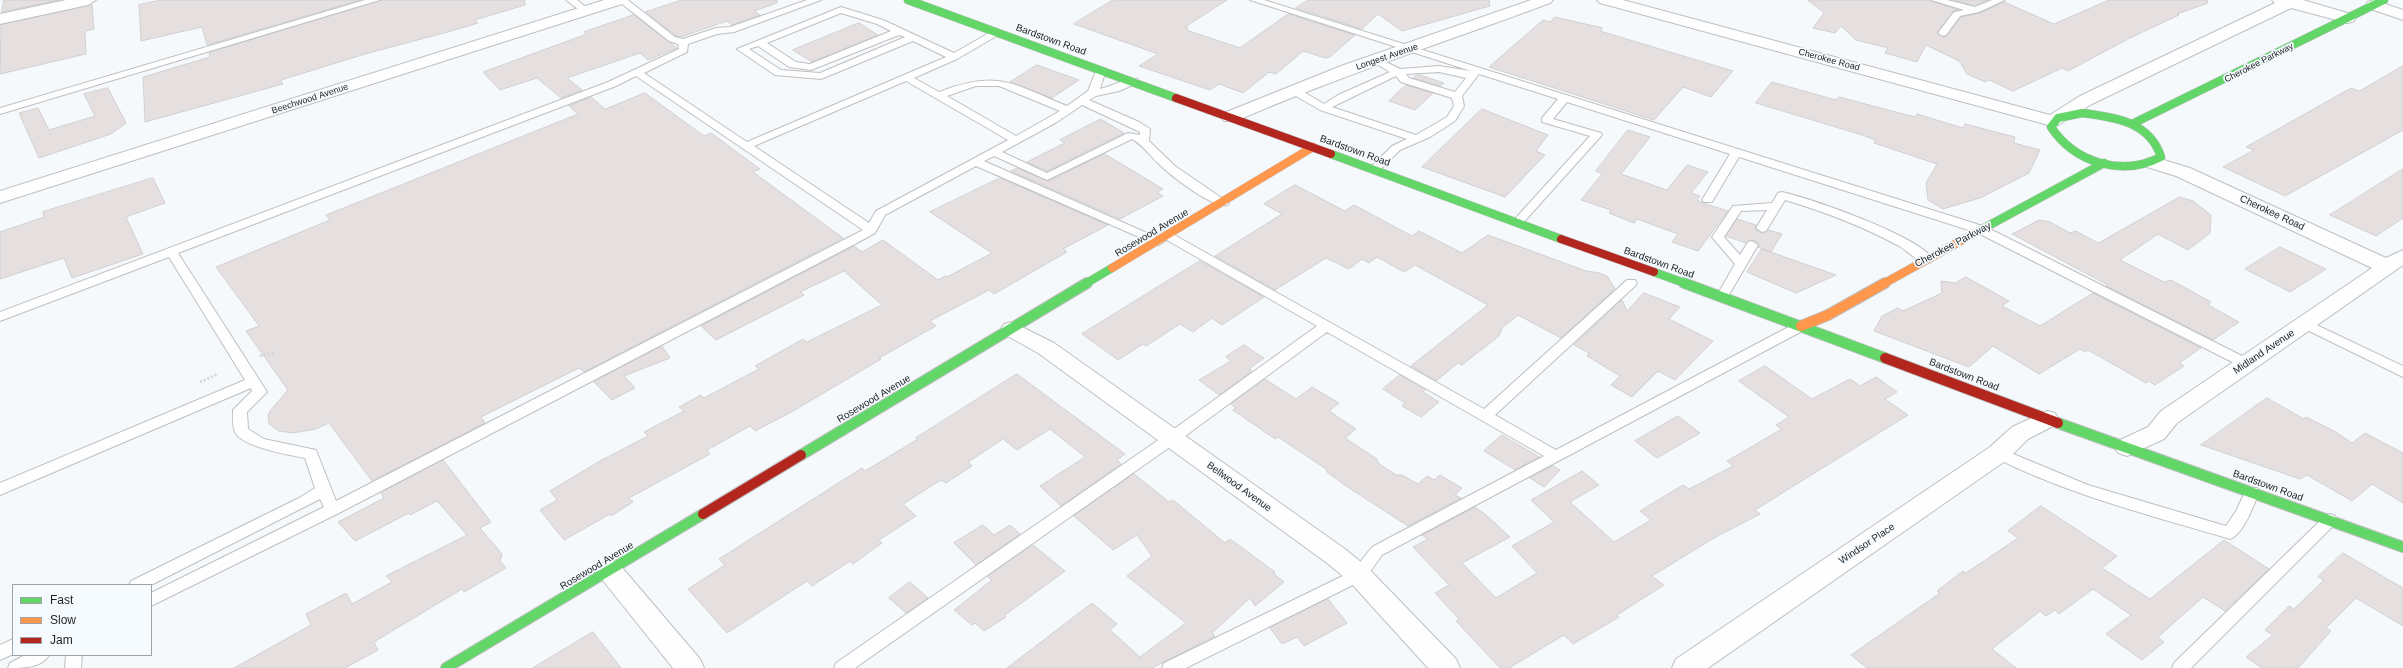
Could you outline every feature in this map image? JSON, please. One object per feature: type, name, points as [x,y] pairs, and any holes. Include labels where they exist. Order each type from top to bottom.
[{"type":"main road","name":"Bardstown Road","points":[[912,1],[1801,326],[2047,419],[2403,547]]},
{"type":"main road","name":"Cherokee Parkway","points":[[2132,124],[2379,3]]},
{"type":"main road","points":[[2082,113],[2104,116],[2132,124],[2157,141],[2162,149],[2161,157],[2154,163],[2130,166],[2104,163],[2072,151],[2060,143],[2052,135],[2050,128],[2055,119],[2082,113]]},
{"type":"main road","name":"Rosewood Avenue","points":[[446,668],[1223,203],[1313,147]]},
{"type":"main road","name":"Cherokee Parkway","points":[[1801,326],[1828,315],[1927,259],[2104,163]]},
{"type":"street","points":[[0,19],[88,0]]},
{"type":"street","name":"Beechwood Avenue","points":[[0,197],[621,0]]},
{"type":"street","name":"Longest Avenue","points":[[1230,117],[1293,90],[1408,49],[1462,32],[1545,0]]},
{"type":"street","name":"Cherokee Road","points":[[1605,0],[2055,119]]},
{"type":"street","points":[[2055,119],[2086,100],[2288,1],[2348,18]]},
{"type":"street","points":[[2379,3],[2403,15]]},
{"type":"street","name":"Cherokee Road","points":[[2154,163],[2184,172],[2395,262]]},
{"type":"street","name":"Midland Avenue","points":[[2127,447],[2156,433],[2169,417],[2395,262]]},
{"type":"street","name":"Bellwood Avenue","points":[[1012,329],[1046,348],[1336,556],[1359,575],[1446,668]]},
{"type":"street","name":"Windsor Place","points":[[1686,668],[1999,453],[2020,433],[2047,419]]},
{"type":"street","points":[[610,571],[690,668]]},
{"type":"lane","points":[[0,111],[375,0]]},
{"type":"lane","points":[[571,0],[586,11]]},
{"type":"lane","points":[[621,0],[672,39],[683,42],[716,31],[731,30],[816,0]]},
{"type":"lane","points":[[1255,0],[1408,49],[1474,74],[1565,98],[1982,230],[2246,364]]},
{"type":"lane","points":[[1936,0],[1976,10]]},
{"type":"lane","points":[[1943,33],[1957,14],[1976,10],[2000,0]]},
{"type":"lane","points":[[912,38],[821,76],[779,73],[742,49],[841,10],[880,22],[954,57]]},
{"type":"lane","points":[[759,42],[793,65],[811,67],[900,32]]},
{"type":"lane","points":[[746,146],[954,57],[997,32]]},
{"type":"lane","points":[[0,317],[172,253],[638,73],[659,61],[684,50],[683,42]]},
{"type":"lane","points":[[1376,60],[1398,72],[1404,80],[1457,96]]},
{"type":"lane","points":[[1324,108],[1342,97],[1398,72],[1439,69],[1474,74]]},
{"type":"lane","points":[[1093,93],[1101,70]]},
{"type":"lane","points":[[638,73],[870,230]]},
{"type":"lane","points":[[1374,170],[1396,148],[1418,139],[1451,119],[1459,106],[1457,96],[1474,74]]},
{"type":"lane","points":[[907,78],[1016,140]]},
{"type":"lane","points":[[152,600],[334,509],[870,230],[880,213],[1016,140],[1068,110],[1093,93],[1115,89],[1133,81]]},
{"type":"lane","points":[[939,96],[973,82],[1001,84],[1068,110]]},
{"type":"lane","points":[[1293,90],[1324,108],[1418,139]]},
{"type":"lane","points":[[1518,222],[1597,135],[1546,120],[1565,98]]},
{"type":"lane","points":[[1082,101],[1135,124],[1146,131],[1144,141]]},
{"type":"lane","points":[[994,152],[1047,177],[1132,136],[1144,141],[1159,161],[1184,180],[1223,203]]},
{"type":"lane","points":[[1708,200],[1736,152]]},
{"type":"lane","points":[[976,162],[1164,238],[1326,326],[1555,456]]},
{"type":"lane","points":[[1762,228],[1782,195],[1843,214],[1904,244],[1927,259]]},
{"type":"lane","points":[[1741,263],[1718,237],[1737,208],[1774,206]]},
{"type":"lane","points":[[1722,297],[1752,245]]},
{"type":"lane","points":[[172,253],[252,382],[260,392],[240,410],[241,431],[260,443],[311,454],[324,489],[326,501],[334,509]]},
{"type":"lane","points":[[1485,416],[1631,283]]},
{"type":"lane","points":[[2306,324],[2403,372]]},
{"type":"lane","points":[[842,668],[1172,438],[1326,326]]},
{"type":"lane","points":[[1170,668],[1359,575],[1377,551],[1801,326]]},
{"type":"lane","points":[[0,489],[252,382]]},
{"type":"lane","points":[[1999,453],[2027,469],[2057,481],[2230,533],[2243,513],[2252,492]]},
{"type":"lane","points":[[139,584],[304,502],[324,489]]},
{"type":"lane","points":[[2180,668],[2330,520]]},
{"type":"lane","points":[[0,653],[12,647]]},
{"type":"lane","points":[[16,668],[39,656]]},
{"type":"lane","points":[[74,656],[74,668]]},
{"type":"path","points":[[257,356],[275,353]]},
{"type":"building","points":[[4,0],[59,0],[2,12]]},
{"type":"building","points":[[161,0],[360,0],[207,45],[202,27],[141,41],[139,5]]},
{"type":"building","points":[[381,0],[525,0],[525,5],[475,20],[478,23],[365,54],[281,80],[283,84],[145,122],[143,77],[210,57],[209,53]]},
{"type":"building","points":[[682,0],[777,0],[777,3],[754,11],[760,15],[732,25],[727,21],[681,37],[676,36],[646,12]]},
{"type":"building","points":[[1113,0],[1227,0],[1185,27],[1188,28],[1186,30],[1240,48],[1288,14],[1355,35],[1330,57],[1325,58],[1303,51],[1276,74],[1269,72],[1243,93],[1219,84],[1210,90],[1139,66],[1158,54],[1074,24]]},
{"type":"building","points":[[1308,0],[1489,0],[1490,6],[1402,31],[1378,14],[1362,29],[1296,8]]},
{"type":"building","points":[[1808,0],[1930,0],[1958,10],[1953,11],[1937,32],[1943,37],[1947,36],[1961,17],[1980,13],[2004,2],[2054,24],[2109,0],[2207,0],[2208,3],[2177,14],[2179,15],[2130,38],[2068,71],[2062,68],[2013,91],[1989,80],[1985,82],[1967,74],[1959,61],[1926,45],[1917,62],[1885,53],[1888,48],[1856,40],[1841,26],[1835,33],[1813,28],[1824,13]]},
{"type":"building","points":[[1953,0],[1988,0],[1975,5]]},
{"type":"building","points":[[92,5],[94,29],[85,31],[86,54],[0,74],[1,25]]},
{"type":"building","points":[[634,15],[677,48],[648,60],[640,53],[567,78],[582,90],[561,98],[537,78],[500,90],[483,72],[587,34],[584,32]]},
{"type":"building","points":[[1555,17],[1603,28],[1600,31],[1733,71],[1711,97],[1683,87],[1654,120],[1489,67],[1543,20],[1550,22]]},
{"type":"building","points":[[859,23],[878,35],[812,62],[793,50]]},
{"type":"building","points":[[1037,65],[1079,80],[1052,98],[1010,82]]},
{"type":"building","points":[[2403,66],[2403,130],[2285,196],[2223,167],[2254,150],[2246,147],[2351,88],[2359,91]]},
{"type":"building","points":[[1417,75],[1444,83],[1441,86],[1413,78]]},
{"type":"building","points":[[1772,82],[1836,100],[1839,97],[1915,117],[1917,114],[1963,128],[1965,124],[2015,137],[2014,143],[2040,150],[2029,173],[1980,198],[1943,209],[1928,200],[1926,183],[1937,164],[1874,143],[1875,140],[1862,135],[1756,103]]},
{"type":"building","points":[[1406,85],[1433,93],[1415,110],[1389,101]]},
{"type":"building","points":[[108,88],[126,123],[111,134],[39,158],[19,113],[38,108],[49,130],[95,116],[84,94]]},
{"type":"building","points":[[645,93],[704,136],[711,133],[760,169],[753,172],[843,238],[584,372],[579,368],[481,417],[485,423],[372,481],[329,423],[316,429],[293,433],[279,431],[269,424],[268,416],[270,411],[288,390],[246,331],[259,326],[216,267],[330,220],[326,215],[578,114],[569,106],[591,97],[605,109]]},
{"type":"building","points":[[1482,109],[1548,135],[1536,151],[1545,155],[1505,197],[1422,167]]},
{"type":"building","points":[[1101,119],[1124,133],[1047,171],[1027,162],[1065,143],[1060,140]]},
{"type":"building","points":[[1628,130],[1650,137],[1621,174],[1667,190],[1687,165],[1708,172],[1691,193],[1700,196],[1697,200],[1703,203],[1728,211],[1698,251],[1672,242],[1678,234],[1637,219],[1634,223],[1609,213],[1611,210],[1581,200],[1602,174],[1596,171]]},
{"type":"building","points":[[1105,154],[1163,189],[1157,192],[1163,196],[1120,219],[1011,171],[1017,168],[1048,181]]},
{"type":"building","points":[[2403,169],[2403,218],[2376,236],[2330,215]]},
{"type":"building","points":[[153,178],[165,203],[126,217],[143,254],[72,278],[64,258],[0,279],[0,232],[44,217],[43,212]]},
{"type":"building","points":[[1000,178],[1108,225],[1063,249],[1067,252],[994,294],[989,290],[930,321],[936,326],[879,358],[881,359],[795,410],[755,431],[750,426],[707,450],[710,454],[629,498],[633,502],[611,516],[610,514],[564,540],[540,510],[557,500],[550,491],[600,461],[648,436],[644,432],[684,411],[679,407],[701,395],[704,398],[759,369],[755,366],[803,339],[807,342],[882,305],[844,271],[800,292],[804,295],[716,340],[701,326],[854,246],[862,252],[883,240],[938,280],[945,276],[947,277],[992,253],[930,212]]},
{"type":"building","points":[[1295,185],[1345,211],[1354,205],[1412,236],[1419,231],[1462,253],[1488,235],[1586,271],[1600,273],[1608,277],[1615,289],[1561,338],[1518,315],[1502,328],[1499,336],[1462,365],[1458,363],[1436,381],[1411,366],[1488,305],[1415,265],[1404,272],[1377,257],[1369,263],[1362,259],[1349,269],[1326,258],[1275,290],[1215,256],[1282,214],[1264,204]]},
{"type":"building","points":[[2180,197],[2193,201],[2211,215],[2210,233],[2188,250],[2158,234],[2120,260],[2164,282],[2171,280],[2211,302],[2208,305],[2239,322],[2213,340],[2106,286],[2108,285],[2012,234],[2039,220],[2050,222],[2070,233],[2076,231],[2098,243]]},
{"type":"building","points":[[1737,219],[1756,225],[1755,229],[1761,233],[1769,230],[1782,234],[1771,252],[1758,247],[1759,244],[1753,240],[1746,243],[1726,236]]},
{"type":"building","points":[[2280,247],[2326,269],[2290,292],[2245,269]]},
{"type":"building","points":[[1762,249],[1836,275],[1796,293],[1747,272]]},
{"type":"building","points":[[1200,261],[1264,297],[1222,325],[1212,318],[1193,332],[1180,324],[1146,346],[1143,344],[1118,360],[1082,334]]},
{"type":"building","points":[[1966,277],[2009,301],[2002,306],[2040,326],[2093,293],[2201,348],[2179,363],[2184,366],[2155,385],[2149,381],[2146,383],[2088,350],[2085,352],[2080,349],[2039,374],[1993,346],[1969,367],[1874,331],[1882,316],[1898,308],[1903,311],[1942,293],[1941,281],[1955,283]]},
{"type":"building","points":[[1644,293],[1680,307],[1669,319],[1713,341],[1675,380],[1658,371],[1632,397],[1611,385],[1620,376],[1587,356],[1589,353],[1574,345],[1622,300],[1627,311]]},
{"type":"building","points":[[1244,345],[1264,358],[1249,369],[1252,371],[1219,395],[1199,380],[1231,361],[1226,357]]},
{"type":"building","points":[[662,346],[670,358],[624,376],[635,388],[612,400],[594,382]]},
{"type":"building","points":[[1765,366],[1812,399],[1850,379],[1860,386],[1876,377],[1897,392],[1885,399],[1908,415],[1755,510],[1760,514],[1714,538],[1652,576],[1664,585],[1617,615],[1619,617],[1573,644],[1564,635],[1509,668],[1500,668],[1456,621],[1459,619],[1435,593],[1449,585],[1413,547],[1428,539],[1422,535],[1475,507],[1486,515],[1510,537],[1462,563],[1496,598],[1537,573],[1512,546],[1554,522],[1531,500],[1582,471],[1599,485],[1570,502],[1614,542],[1651,520],[1640,511],[1683,485],[1689,489],[1733,466],[1727,461],[1782,429],[1776,425],[1789,417],[1739,381]]},
{"type":"building","points":[[1017,374],[1125,454],[1117,460],[1121,464],[1061,506],[1040,486],[1085,457],[1050,429],[1017,450],[1003,439],[968,462],[972,466],[946,483],[941,480],[903,504],[916,516],[879,540],[882,543],[853,564],[850,561],[812,586],[807,581],[727,633],[688,589],[725,565],[719,559],[862,468],[865,471],[918,439],[916,438]]},
{"type":"building","points":[[1400,375],[1425,390],[1423,392],[1439,402],[1421,417],[1402,406],[1405,403],[1383,389]]},
{"type":"building","points":[[1265,379],[1296,399],[1312,387],[1339,403],[1329,411],[1356,429],[1345,438],[1377,459],[1378,463],[1396,475],[1402,475],[1418,484],[1427,476],[1434,480],[1440,475],[1462,488],[1455,495],[1461,498],[1408,526],[1346,486],[1327,472],[1326,469],[1278,437],[1275,439],[1233,410],[1236,408],[1231,404]]},
{"type":"building","points":[[2267,398],[2304,419],[2306,417],[2334,431],[2352,443],[2365,433],[2403,453],[2403,503],[2372,484],[2352,501],[2307,475],[2300,479],[2201,445]]},
{"type":"building","points":[[1678,416],[1700,433],[1657,458],[1635,441]]},
{"type":"building","points":[[1502,435],[1539,457],[1515,470],[1484,451]]},
{"type":"building","points":[[443,460],[491,522],[480,528],[502,554],[500,561],[506,568],[464,592],[462,589],[374,642],[378,650],[345,668],[234,668],[311,625],[306,614],[346,593],[352,604],[392,582],[386,576],[467,535],[437,501],[410,515],[409,513],[355,541],[338,522],[384,498],[381,493]]},
{"type":"building","points":[[1553,466],[1560,470],[1544,487],[1530,478]]},
{"type":"building","points":[[1134,474],[1169,502],[1173,500],[1225,543],[1230,539],[1275,572],[1273,573],[1284,582],[1255,606],[1250,598],[1212,633],[1215,636],[1152,668],[1007,668],[1092,603],[1117,624],[1110,630],[1140,657],[1186,623],[1127,576],[1152,556],[1137,535],[1113,550],[1074,516]]},
{"type":"building","points":[[2041,506],[2117,556],[2102,568],[2150,599],[2224,540],[2269,569],[2225,611],[2203,597],[2158,637],[2164,642],[2142,660],[2106,634],[2131,615],[2093,589],[2059,614],[2055,610],[2046,616],[2040,611],[1992,649],[2016,668],[1867,668],[1851,655],[1940,593],[1937,591],[1963,571],[1966,573],[2018,538],[2008,531]]},
{"type":"building","points":[[983,525],[994,535],[1010,525],[1020,534],[976,565],[954,543]]},
{"type":"building","points":[[1033,545],[1065,571],[1005,615],[1006,617],[984,631],[975,623],[972,625],[954,610],[992,580],[988,577]]},
{"type":"building","points":[[2343,553],[2403,588],[2403,626],[2356,598],[2326,628],[2331,631],[2298,668],[2262,668],[2246,657],[2273,635],[2265,630],[2289,606],[2294,609],[2324,580],[2318,577]]},
{"type":"building","points":[[910,582],[928,598],[906,613],[889,598]]},
{"type":"building","points":[[1328,599],[1347,623],[1304,646],[1297,637],[1282,644],[1270,628]]},
{"type":"building","points":[[593,632],[621,668],[533,668]]},
{"type":"traffic: fast","points":[[908,0],[1176,98]]},
{"type":"traffic: fast","points":[[2132,124],[2384,0]]},
{"type":"traffic: fast","points":[[2082,113],[2118,119],[2141,128],[2151,136],[2157,145],[2161,157],[2148,164],[2129,167],[2102,163],[2078,154],[2067,146],[2051,127],[2058,118],[2082,113]]},
{"type":"traffic: fast","points":[[1331,154],[1561,239]]},
{"type":"traffic: fast","points":[[1975,233],[2104,163]]},
{"type":"traffic: fast","points":[[801,455],[1112,268]]},
{"type":"traffic: fast","points":[[1654,272],[1885,358]]},
{"type":"traffic: fast","points":[[2058,423],[2403,547]]},
{"type":"traffic: fast","points":[[446,668],[703,514]]},
{"type":"traffic: slow","points":[[1112,268],[1313,147]]},
{"type":"traffic: slow","points":[[1801,326],[1828,315],[1975,233]]},
{"type":"traffic: jam","points":[[1176,98],[1331,154]]},
{"type":"traffic: jam","points":[[1561,239],[1654,272]]},
{"type":"traffic: jam","points":[[1885,358],[2058,423]]},
{"type":"traffic: jam","points":[[703,514],[801,455]]}]
